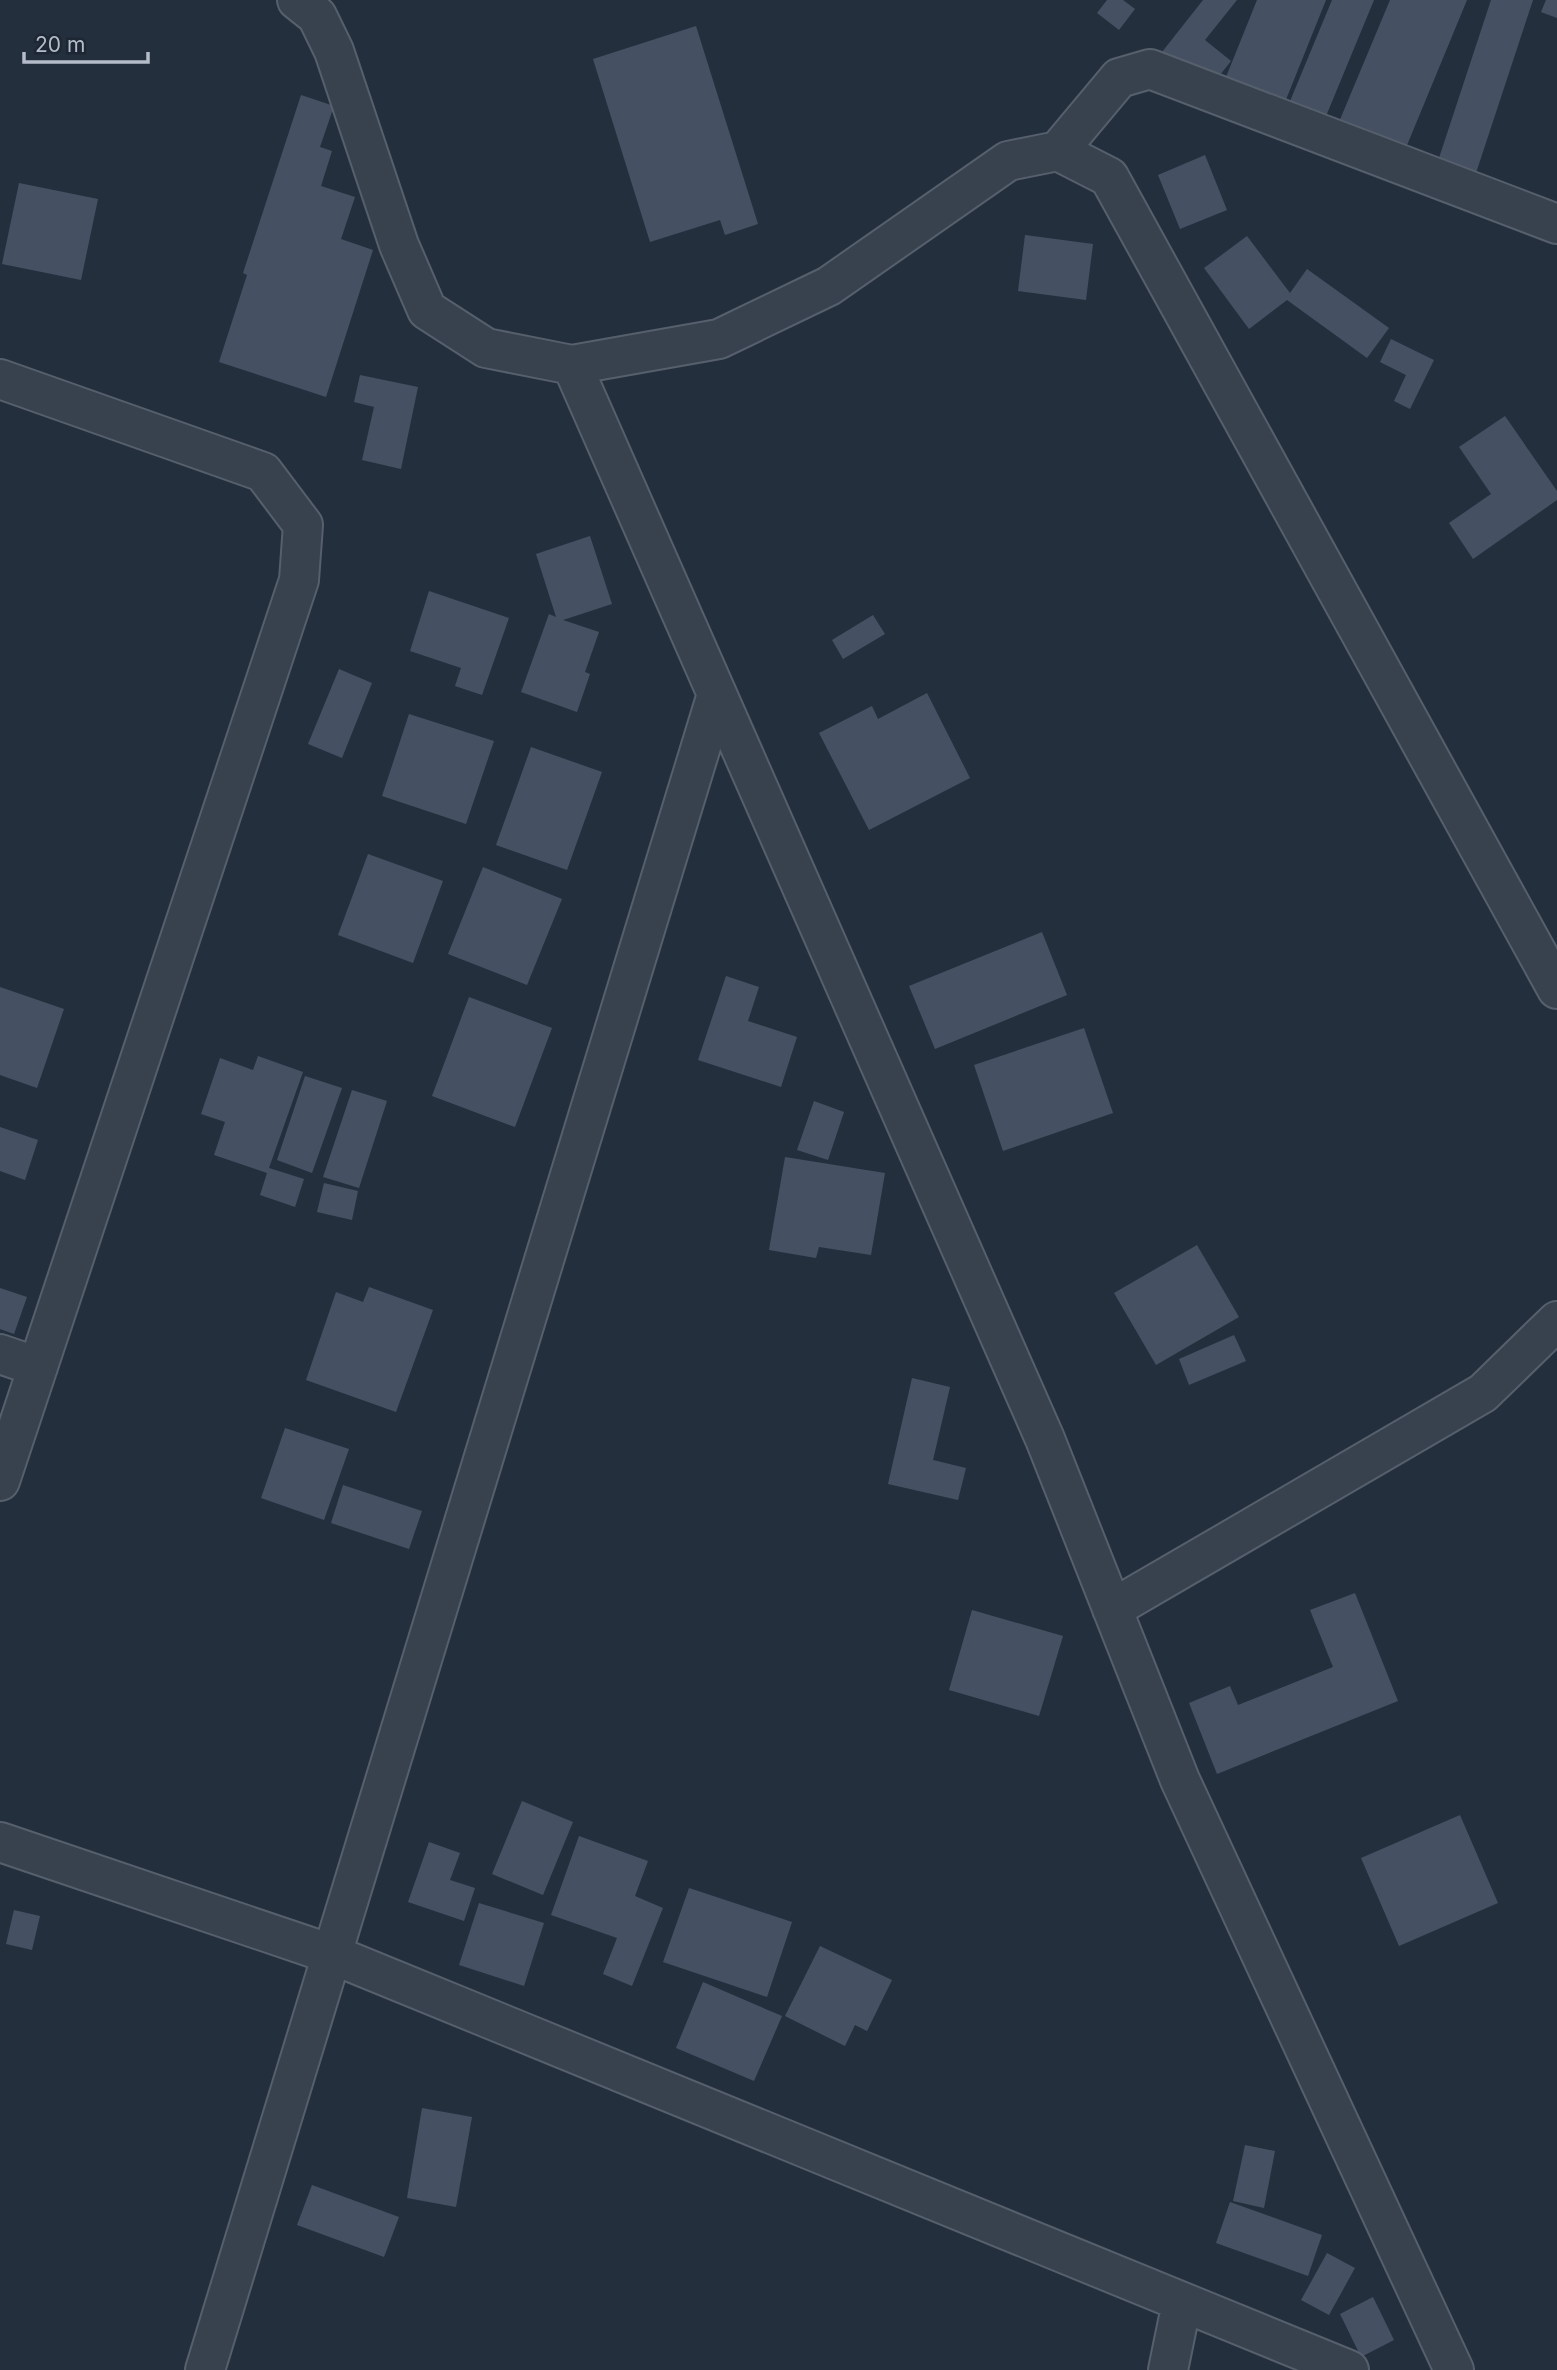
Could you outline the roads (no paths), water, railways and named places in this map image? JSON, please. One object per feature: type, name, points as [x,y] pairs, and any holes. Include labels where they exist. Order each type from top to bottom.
[{"type":"street","points":[[297,0],[317,16],[334,51],[399,245],[427,310],[486,348],[572,365],[719,339],[829,286],[1008,161],[1058,151],[1109,177],[1557,989]]},
{"type":"street","points":[[1058,151],[1119,78],[1150,69],[1557,224]]},
{"type":"street","points":[[572,365],[1045,1438],[1180,1780],[1454,2370]]},
{"type":"street","points":[[0,379],[263,472],[303,525],[299,580],[0,1482]]},
{"type":"street","points":[[205,2370],[718,694]]},
{"type":"street","points":[[1112,1609],[1483,1393],[1557,1321]]},
{"type":"street","points":[[0,1354],[38,1367]]},
{"type":"street","points":[[0,1842],[331,1954],[1349,2370]]},
{"type":"street","points":[[1168,2370],[1182,2302]]}]
